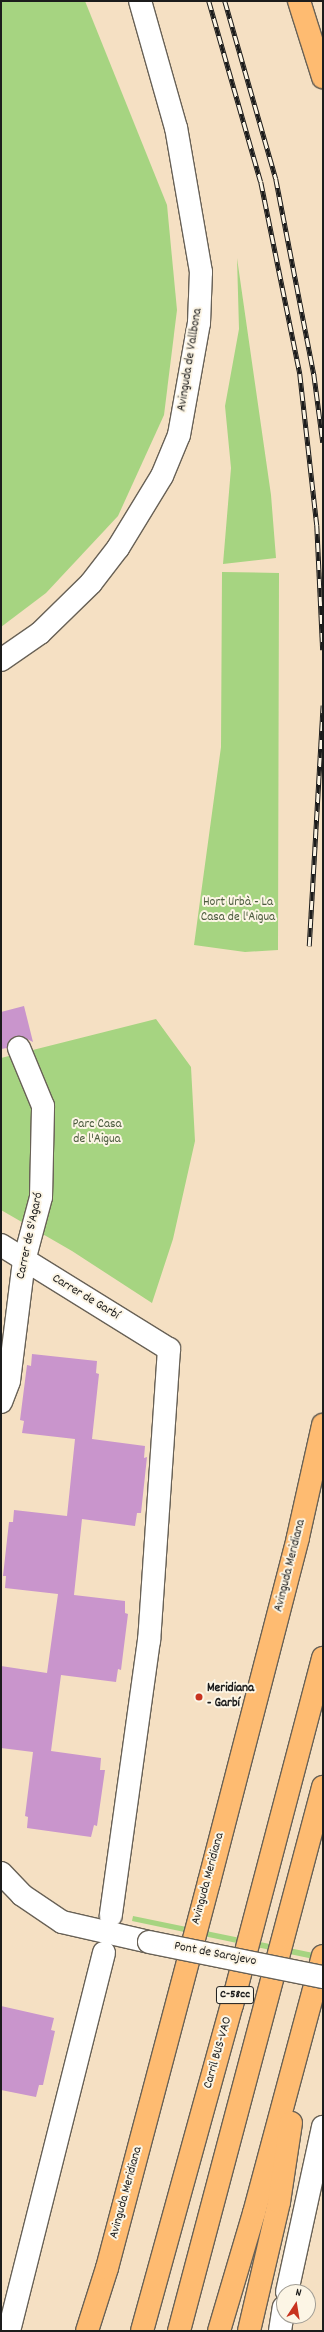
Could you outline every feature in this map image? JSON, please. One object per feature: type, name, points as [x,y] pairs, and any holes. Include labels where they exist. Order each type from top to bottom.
[{"type":"highway","points":[[299,1],[323,77]]},
{"type":"highway","name":"Avinguda Meridiana","points":[[88,2331],[107,2268],[209,1882],[298,1537],[323,1425]]},
{"type":"highway","name":"Carril BUS-VAO","points":[[142,2331],[239,1982],[323,1658]]},
{"type":"highway","points":[[179,2331],[323,1787]]},
{"type":"highway","points":[[219,2331],[305,2028],[323,1956]]},
{"type":"highway","points":[[249,2331],[279,2202],[305,2028]]},
{"type":"street","name":"Avinguda de Vallbona","points":[[1,660],[40,633],[91,584],[118,548],[162,476],[179,435],[199,323],[201,272],[176,128],[140,1]]},
{"type":"street","name":"Carrer de S'Agaró","points":[[1,1402],[10,1380],[24,1261],[41,1197],[43,1106],[18,1048]]},
{"type":"street","name":"Carrer de Garbí","points":[[1,1245],[24,1261],[169,1349],[149,1640],[108,1934]]},
{"type":"street","name":"Pont de Sarajevo","points":[[1,1873],[22,1895],[62,1922],[108,1934],[323,1977]]},
{"type":"street","points":[[9,2331],[108,1934]]},
{"type":"street","points":[[289,2284],[323,2127]]},
{"type":"green space","points":[[1,1],[85,1],[167,205],[177,310],[164,415],[118,516],[46,593],[1,627]]},
{"type":"green space","points":[[237,258],[271,495],[276,558],[223,564],[231,468],[225,406],[239,329]]},
{"type":"green space","name":"Hort Urbà - La Casa de l'Aigua","points":[[222,572],[279,573],[278,950],[245,952],[194,945],[221,747]]},
{"type":"green space","name":"Parc Casa de l'Aigua","points":[[156,1019],[191,1067],[195,1141],[173,1239],[152,1303],[72,1251],[1,1210],[1,1058]]},
{"type":"green space","points":[[133,1916],[323,1955],[323,1961],[132,1921]]},
{"type":"building","points":[[24,1006],[33,1042],[21,1036],[15,1036],[9,1041],[7,1048],[1,1049],[1,1012]]},
{"type":"building","points":[[32,1354],[97,1361],[96,1373],[99,1374],[92,1439],[145,1446],[144,1458],[147,1457],[141,1513],[137,1513],[135,1526],[82,1519],[74,1595],[125,1601],[125,1613],[128,1614],[121,1670],[118,1669],[116,1682],[61,1675],[51,1751],[101,1758],[100,1770],[105,1770],[97,1826],[94,1825],[91,1837],[27,1828],[28,1817],[25,1816],[33,1752],[1,1748],[1,1666],[47,1673],[58,1594],[5,1588],[6,1576],[3,1576],[9,1522],[13,1522],[14,1510],[67,1516],[75,1439],[22,1433],[24,1421],[20,1420],[27,1365],[31,1366]]},
{"type":"building","points":[[1,2006],[54,2018],[51,2030],[55,2031],[43,2085],[39,2085],[36,2097],[1,2090]]},
{"type":"railway","points":[[209,1],[261,182],[300,374],[317,525],[323,650]]},
{"type":"railway","points":[[225,1],[276,179],[314,374],[323,442]]},
{"type":"railway","points":[[309,946],[323,705]]},
{"type":"place","name":"Meridiana - Garbí","points":[[199,1697]]}]
